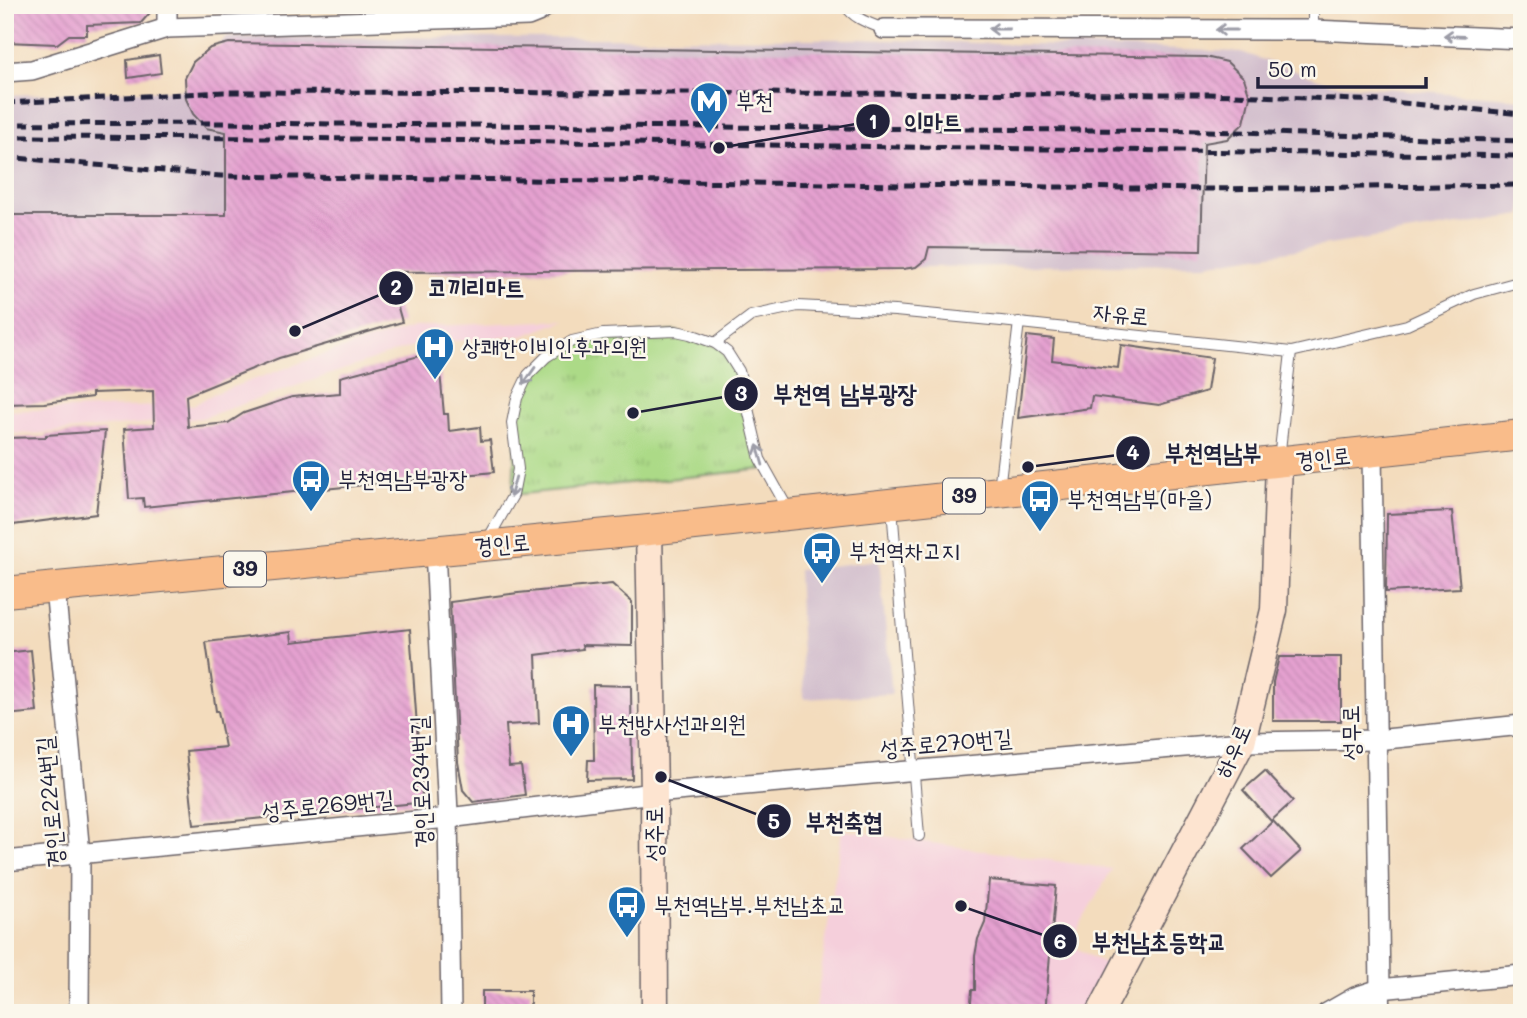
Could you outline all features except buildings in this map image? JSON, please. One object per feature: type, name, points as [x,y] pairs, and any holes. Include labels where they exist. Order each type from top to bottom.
[{"type":"main road","name":"경인로","points":[[5,592],[649,530],[1522,435]]},
{"type":"street","points":[[167,5],[167,28]]},
{"type":"street","points":[[5,72],[32,70],[167,28],[527,16],[548,5]]},
{"type":"street","points":[[884,29],[1313,30],[1522,39]]},
{"type":"street","name":"성무로","points":[[1372,452],[1381,1013]]},
{"type":"street","name":"하우로","points":[[1100,1013],[1242,742],[1274,610],[1279,463]]},
{"type":"street","name":"성주로","points":[[649,530],[655,1013]]},
{"type":"street","name":"경인로234번길","points":[[435,551],[448,818],[451,1013]]},
{"type":"street","name":"경인로224번길","points":[[55,587],[80,854],[79,1013]]},
{"type":"street","name":"성주로270번길","points":[[654,793],[1242,742],[1376,740],[1522,725]]},
{"type":"street","name":"성주로269번길","points":[[5,861],[448,818],[654,793]]},
{"type":"street","points":[[1327,1013],[1355,997],[1380,989],[1522,975]]},
{"type":"street","points":[[1364,1013],[1380,989]]},
{"type":"lane","points":[[845,5],[850,13],[884,29]]},
{"type":"lane","points":[[1313,5],[1313,30]]},
{"type":"lane","name":"자유로","points":[[715,343],[751,316],[798,306],[1019,322],[1291,352],[1407,325],[1474,294],[1522,281]]},
{"type":"lane","points":[[999,492],[1019,322]]},
{"type":"lane","points":[[485,545],[513,495],[518,469],[512,423],[517,398],[528,375],[546,357],[572,341],[603,334],[676,331],[715,343],[727,352],[739,371],[760,459],[791,514]]},
{"type":"lane","points":[[1279,463],[1291,352]]},
{"type":"lane","points":[[892,504],[919,836]]},
{"type":"shaded area","points":[[226,37],[856,39],[1241,52],[1332,84],[1522,99],[1522,215],[1205,264],[39,277],[5,261],[5,95],[182,90]]},
{"type":"shaded area","points":[[565,320],[523,336],[422,343],[202,418],[33,434],[5,433],[5,411],[194,405],[213,394],[331,352],[414,327]]},
{"type":"shaded area","points":[[879,560],[892,694],[804,699],[798,570]]},
{"type":"shaded area","points":[[842,830],[1112,869],[1069,944],[1111,968],[1086,1013],[815,1013]]},
{"type":"green space","points":[[676,331],[721,348],[743,383],[764,469],[513,495],[517,398],[533,370],[554,352],[596,336]]},
{"type":"railway","points":[[5,103],[223,92],[1209,94],[1381,101],[1522,114]]},
{"type":"railway","points":[[5,124],[222,123],[1207,131],[1522,141]]},
{"type":"railway","points":[[5,137],[287,138],[1522,156]]},
{"type":"railway","points":[[5,157],[221,176],[1209,189],[1522,185]]},
{"type":"place","name":"부천","points":[[709,135]]},
{"type":"place","name":"이마트","points":[[719,148]]},
{"type":"place","name":"코끼리마트","points":[[295,331]]},
{"type":"place","name":"상쾌한이비인후과의원","points":[[435,381]]},
{"type":"place","name":"부천역 남부광장","points":[[633,413]]},
{"type":"place","name":"부천역남부","points":[[1028,467]]},
{"type":"place","name":"부천역남부광장","points":[[311,513]]},
{"type":"place","name":"부천역남부(마을)","points":[[1040,533]]},
{"type":"place","name":"부천역차고지","points":[[822,585]]},
{"type":"place","name":"부천방사선과의원","points":[[571,758]]},
{"type":"place","name":"부천축협","points":[[661,777]]},
{"type":"place","name":"부천남초등학교","points":[[961,906]]},
{"type":"place","name":"부천역남부.부천남초교","points":[[627,939]]}]
